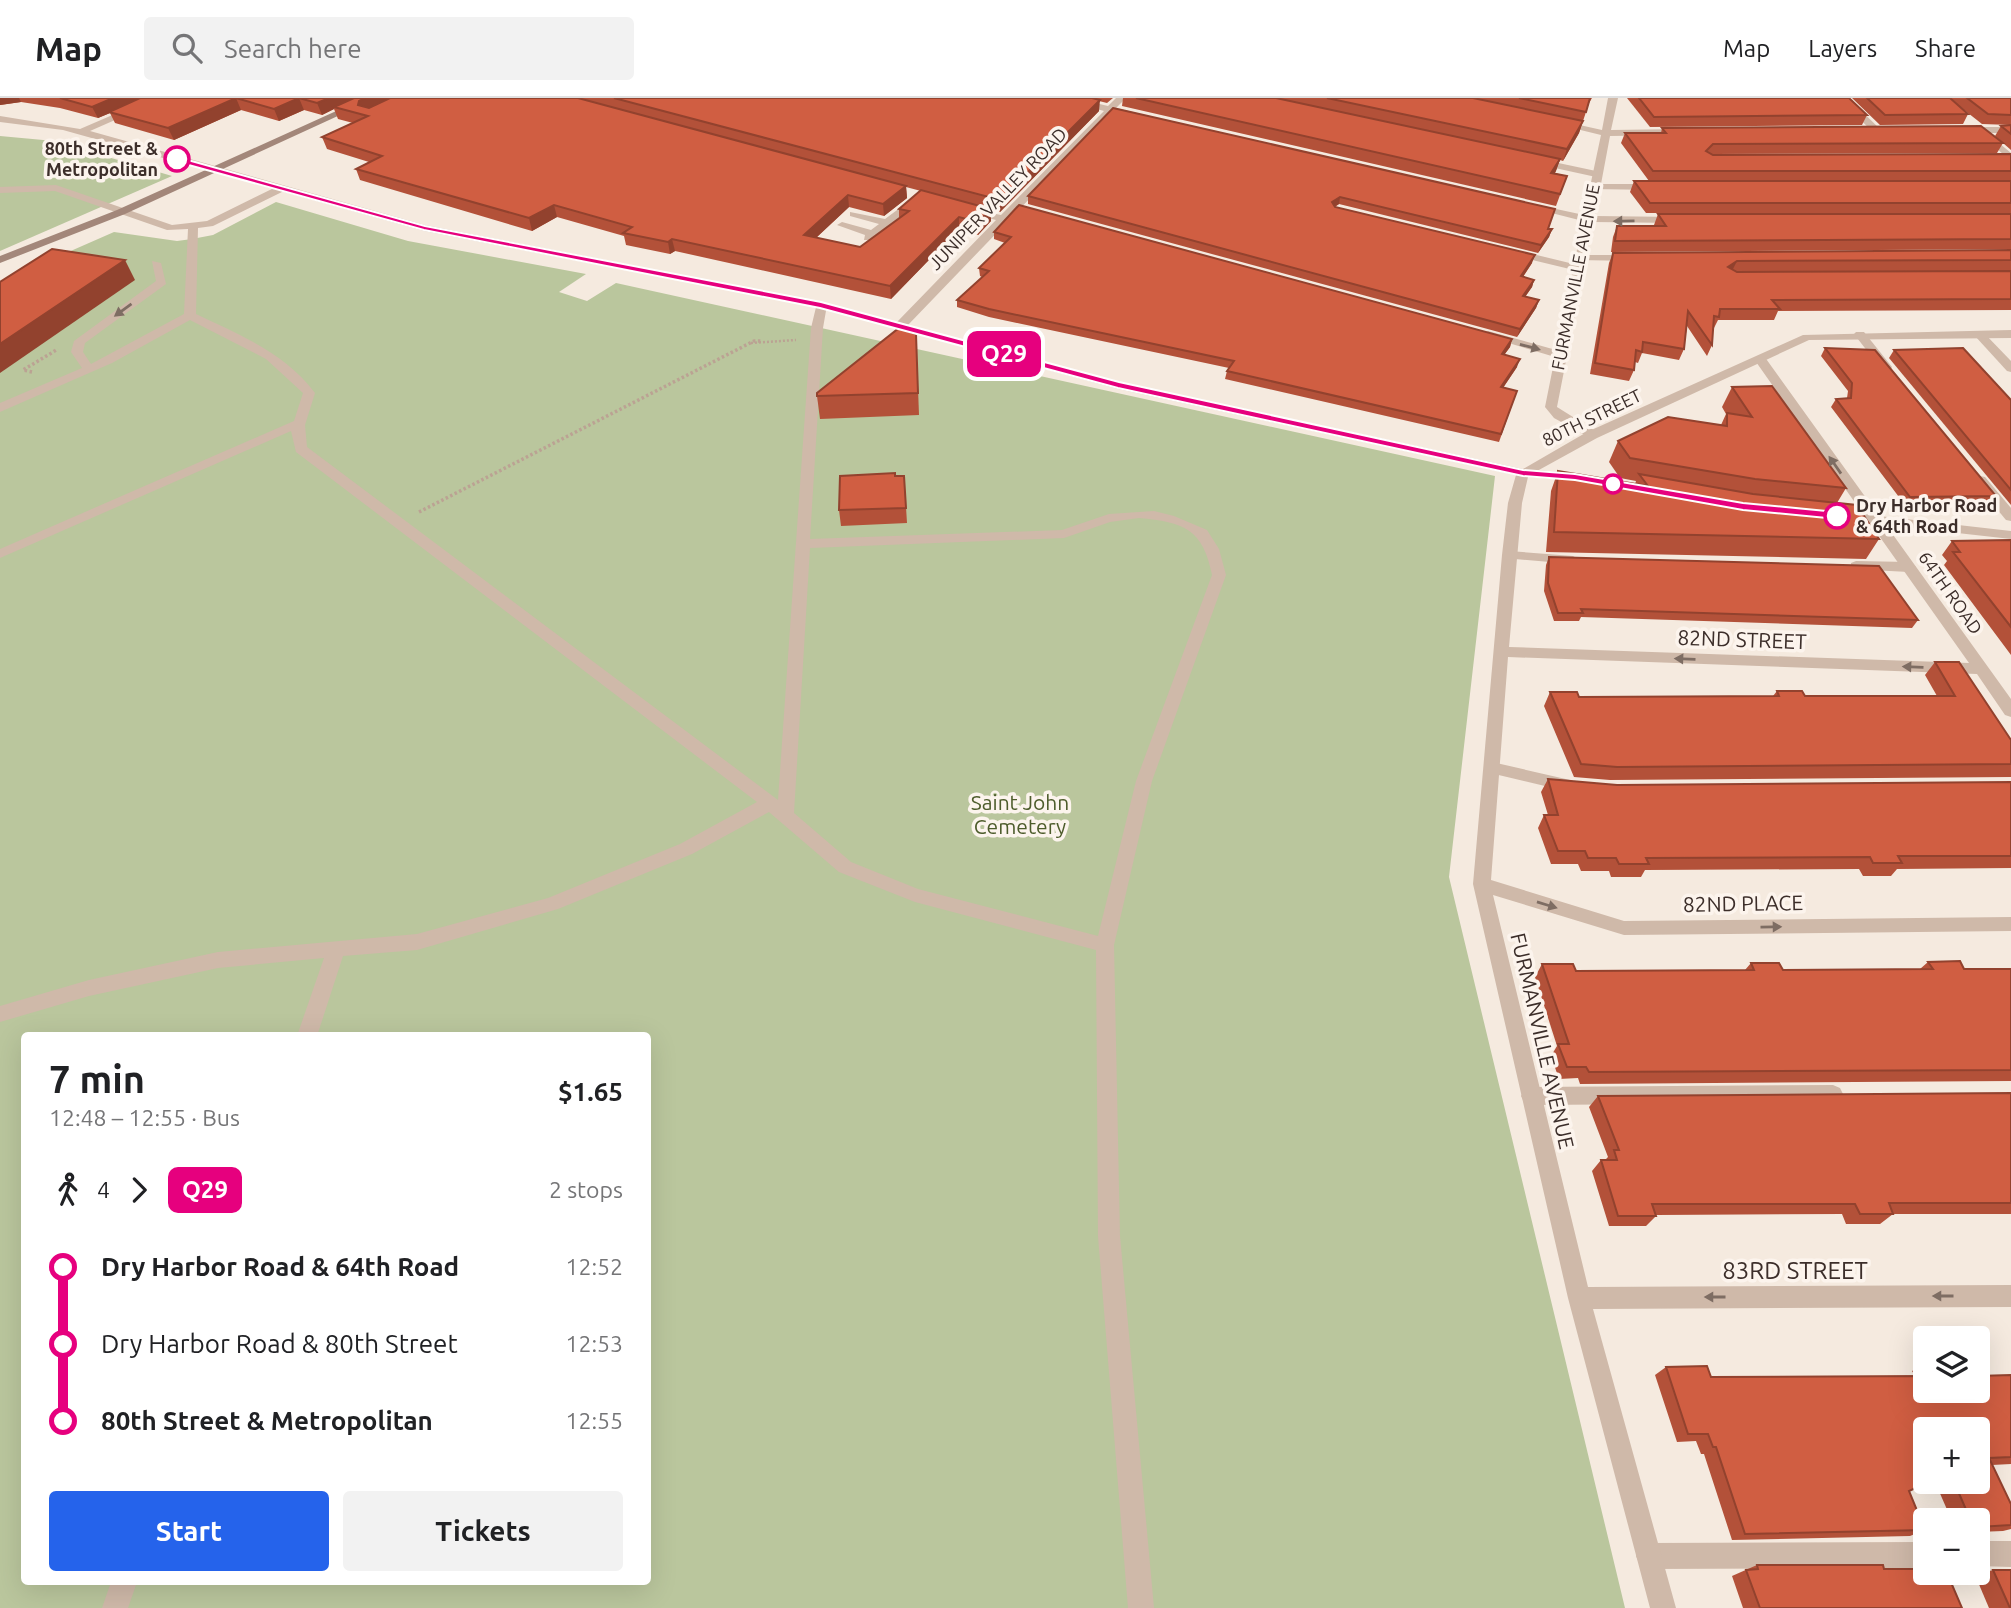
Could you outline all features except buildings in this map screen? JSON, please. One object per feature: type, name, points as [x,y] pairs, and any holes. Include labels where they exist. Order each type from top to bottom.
[{"type":"main road","points":[[0,272],[121,212],[373,101]]},
{"type":"main road","points":[[0,260],[121,212]]},
{"type":"street","points":[[80,132],[160,98]]},
{"type":"street","points":[[1062,98],[1150,118]]},
{"type":"street","name":"JUNIPER VALLEY ROAD","points":[[901,326],[1121,98]]},
{"type":"street","name":"FURMANVILLE AVENUE","points":[[1592,435],[1558,415],[1551,407],[1613,98]]},
{"type":"street","points":[[1843,98],[1877,131]]},
{"type":"street","points":[[1961,116],[2011,158]]},
{"type":"street","points":[[0,119],[40,123],[80,132],[424,228],[821,305],[1118,385],[1523,473],[1588,479]]},
{"type":"street","points":[[1540,120],[1604,133],[1698,132]]},
{"type":"street","points":[[1952,131],[2011,130]]},
{"type":"street","points":[[1863,131],[1890,131]]},
{"type":"street","points":[[1998,159],[2011,158]]},
{"type":"street","points":[[1527,159],[1596,174]]},
{"type":"street","points":[[1594,187],[1666,187]]},
{"type":"street","points":[[0,190],[56,188],[171,228],[209,224],[282,188]]},
{"type":"street","points":[[905,193],[931,200]]},
{"type":"street","points":[[842,225],[870,236],[919,197]]},
{"type":"street","points":[[1517,203],[1587,219],[1689,220]]},
{"type":"street","points":[[956,206],[1003,219]]},
{"type":"street","points":[[1015,206],[1032,211]]},
{"type":"street","points":[[854,214],[887,223]]},
{"type":"street","points":[[190,316],[193,227]]},
{"type":"street","points":[[1495,248],[1579,263],[1653,258]]},
{"type":"street","points":[[89,369],[77,352],[80,341],[162,282],[156,263]]},
{"type":"street","points":[[785,816],[821,305]]},
{"type":"street","points":[[0,408],[145,342],[178,320],[190,316],[264,351],[296,375],[309,393],[308,408],[296,424],[0,554]]},
{"type":"street","points":[[1481,333],[1561,355]]},
{"type":"street","points":[[1860,334],[1895,377]]},
{"type":"street","name":"80TH STREET","points":[[1523,473],[1592,435],[1807,337],[1860,334],[2011,334]]},
{"type":"street","points":[[1979,334],[2011,368]]},
{"type":"street","name":"64TH ROAD","points":[[1760,359],[2011,712]]},
{"type":"street","points":[[296,424],[296,436],[301,449],[770,803],[845,867],[915,895],[1105,946]]},
{"type":"street","name":"FURMANVILLE AVENUE","points":[[1523,473],[1515,503],[1509,555],[1482,884],[1579,1298],[1663,1608]]},
{"type":"street","points":[[1975,474],[2011,517]]},
{"type":"street","points":[[803,544],[1064,534],[1094,521],[1132,513],[1172,519],[1203,533],[1214,550],[1219,575],[1144,781],[1105,946],[1109,1236],[1141,1608]]},
{"type":"street","points":[[1824,514],[2011,535]]},
{"type":"street","points":[[1509,555],[1585,560]]},
{"type":"street","points":[[1846,566],[1909,568]]},
{"type":"street","name":"82ND STREET","points":[[1503,652],[1981,669]]},
{"type":"street","points":[[1492,768],[1544,782],[1586,787]]},
{"type":"street","points":[[0,1014],[89,988],[218,960],[416,942],[552,904],[687,849],[770,803]]},
{"type":"street","name":"82ND PLACE","points":[[1482,884],[1624,928],[2011,924]]},
{"type":"street","points":[[308,1032],[336,949]]},
{"type":"street","points":[[1531,1096],[1847,1094]]},
{"type":"street","name":"83RD STREET","points":[[1579,1298],[2011,1296]]},
{"type":"street","points":[[1990,1554],[2011,1554]]},
{"type":"street","points":[[1649,1556],[1913,1555]]},
{"type":"street","points":[[115,1608],[123,1585]]},
{"type":"path","points":[[400,522],[754,341],[817,339]]},
{"type":"green space","points":[[0,136],[54,141],[172,176],[0,251]]},
{"type":"green space","name":"Saint John Cemetery","points":[[276,202],[408,241],[586,274],[559,292],[587,301],[616,283],[1495,476],[1449,877],[1625,1608],[0,1608],[0,282],[114,232],[177,241],[213,235]]},
{"type":"bus line","name":"Q29","points":[[177,159],[424,228],[821,305],[1118,385],[1523,473],[1575,477],[1743,507],[1837,516]]},
{"type":"place","name":"80th Street & Metropolitan","points":[[177,159]]},
{"type":"place","name":"Dry Harbor Road & 64th Road","points":[[1837,516]]}]
